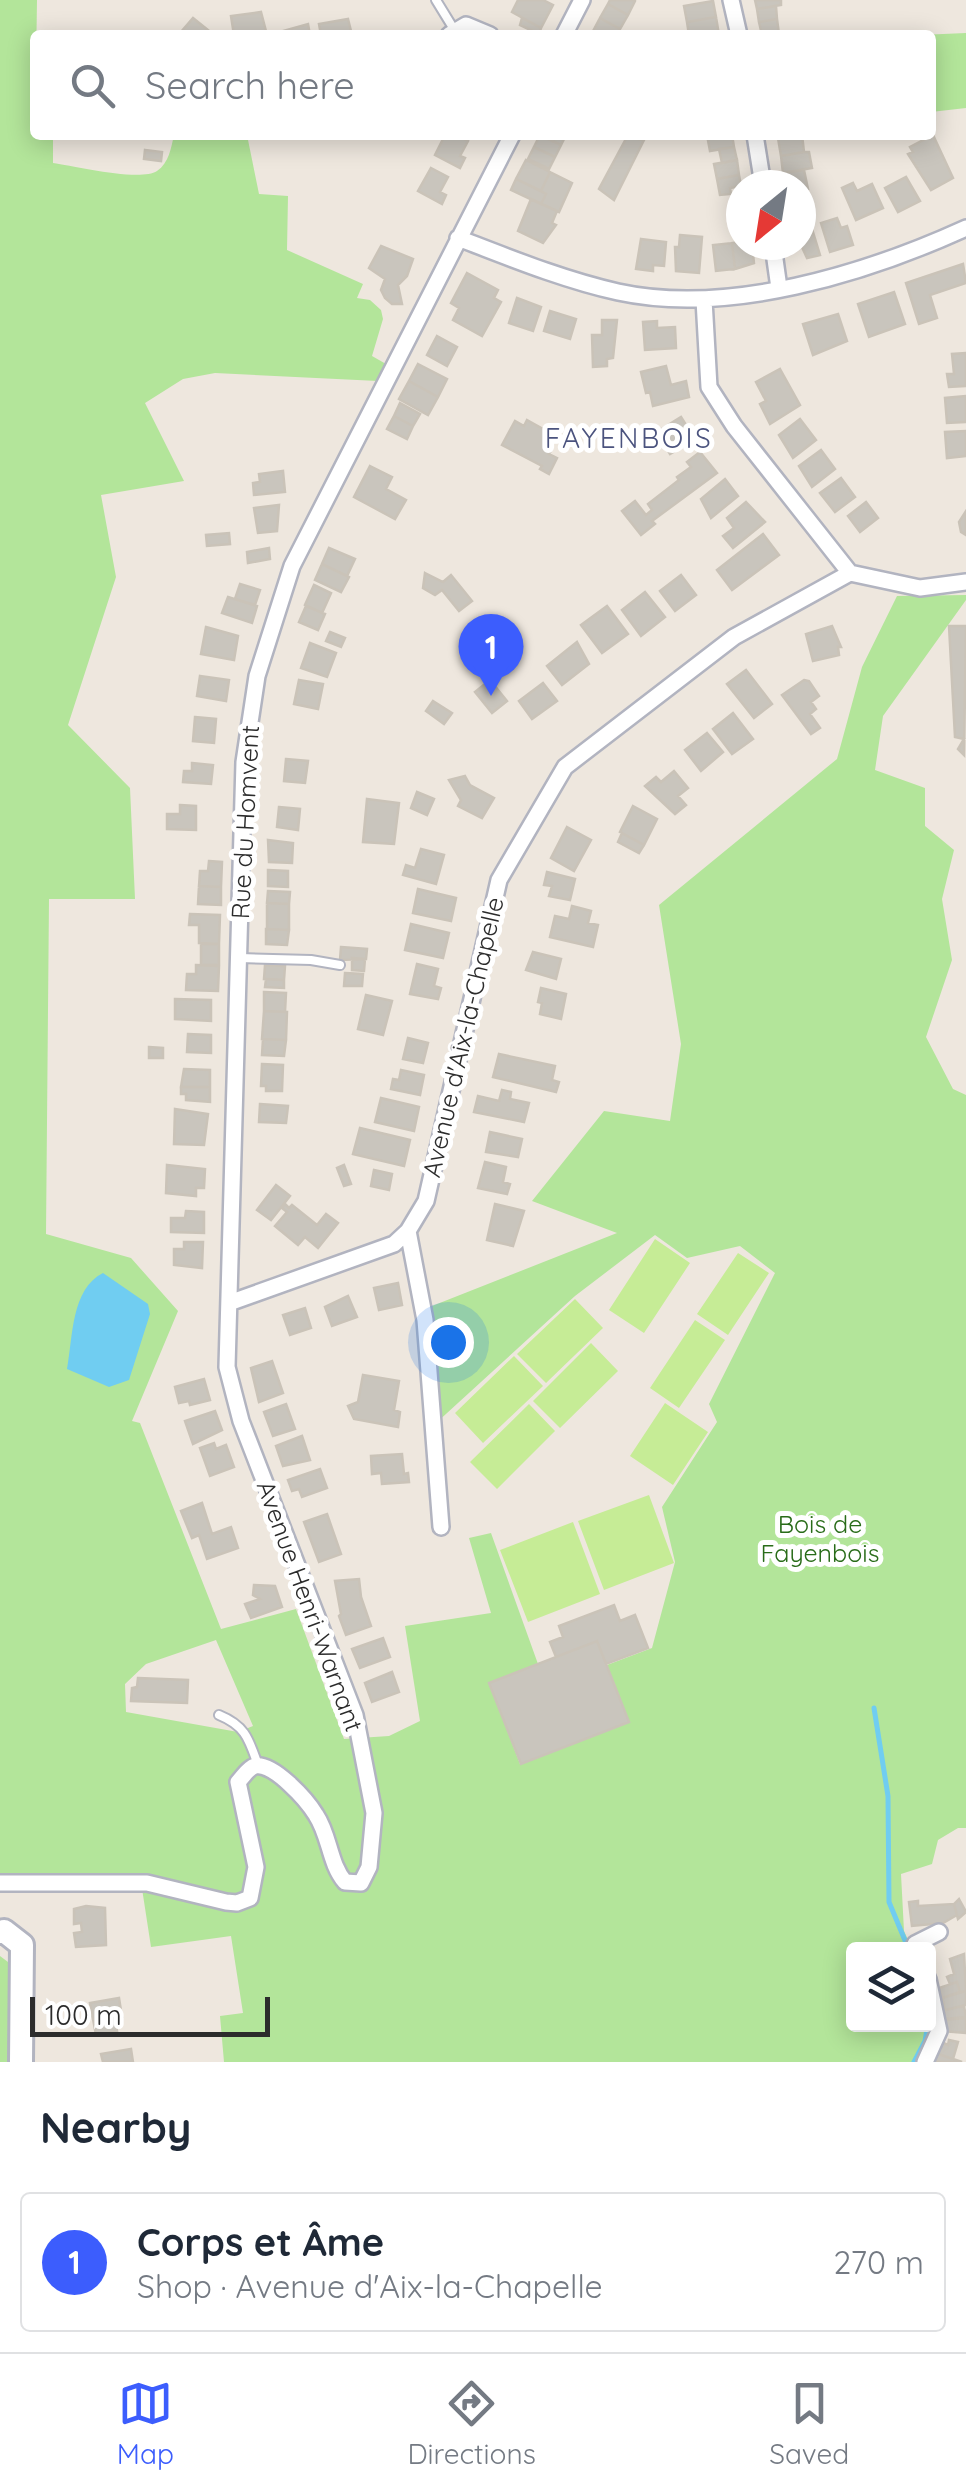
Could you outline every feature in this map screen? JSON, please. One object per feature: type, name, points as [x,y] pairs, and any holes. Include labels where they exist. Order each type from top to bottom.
[{"type":"street","points":[[567,30],[582,0]]},
{"type":"street","points":[[731,0],[739,30]]},
{"type":"street","name":"Rue du Homvent","points":[[229,1303],[244,762],[257,676],[292,566],[509,140]]},
{"type":"street","points":[[756,140],[761,170]]},
{"type":"street","points":[[458,238],[619,292],[704,300],[832,277],[925,247],[966,228]]},
{"type":"street","points":[[774,260],[779,288]]},
{"type":"street","points":[[704,300],[710,386],[734,426],[850,573],[920,588],[966,582]]},
{"type":"street","name":"Avenue d'Aix-la-Chapelle","points":[[408,1231],[426,1200],[500,880],[566,768],[734,637],[850,573]]},
{"type":"street","points":[[229,1303],[394,1244],[408,1231]]},
{"type":"street","points":[[408,1231],[425,1320],[442,1527]]},
{"type":"street","name":"Avenue Henri-Warnant","points":[[229,1303],[227,1366],[242,1421],[355,1715],[374,1813],[369,1867],[360,1884],[345,1882],[336,1872],[316,1815],[274,1770],[258,1765]]},
{"type":"street","points":[[0,1882],[147,1883],[226,1902],[250,1898],[256,1867],[238,1782],[258,1765]]},
{"type":"street","points":[[0,1932],[22,1945],[20,2062]]},
{"type":"street","points":[[919,1942],[939,1932]]},
{"type":"street","points":[[926,2062],[939,2031],[936,2017]]},
{"type":"lane","points":[[436,0],[451,30]]},
{"type":"lane","points":[[238,958],[311,960],[340,965]]},
{"type":"lane","points":[[219,1715],[236,1722],[249,1740],[258,1765]]},
{"type":"green space","name":"Bois de Fayenbois","points":[[0,0],[37,0],[37,30],[30,30],[30,140],[53,140],[53,163],[122,174],[149,174],[164,164],[173,140],[248,140],[259,194],[288,196],[287,250],[363,284],[357,298],[370,300],[381,310],[383,319],[372,356],[386,364],[378,381],[215,373],[183,379],[145,403],[184,481],[101,495],[116,577],[68,725],[130,788],[135,899],[49,899],[46,1234],[131,1258],[178,1311],[132,1421],[140,1423],[221,1629],[296,1609],[344,1739],[389,1736],[420,1721],[405,1626],[491,1613],[469,1538],[491,1533],[538,1664],[489,1683],[520,1764],[629,1722],[607,1665],[652,1648],[675,1562],[662,1507],[717,1422],[709,1404],[775,1273],[740,1246],[687,1258],[655,1235],[575,1296],[435,1424],[427,1308],[617,1233],[532,1201],[604,1111],[670,1121],[681,1044],[659,905],[837,759],[862,667],[897,596],[966,595],[883,716],[875,770],[925,788],[925,826],[954,850],[942,899],[952,960],[926,1037],[953,1089],[966,1095],[966,1828],[958,1828],[938,1840],[932,1864],[901,1874],[904,1931],[909,1942],[846,1942],[846,2032],[928,2032],[918,2062],[224,2062],[220,2016],[243,2013],[231,1936],[151,1947],[141,1882],[0,1880]],"holes":[[[216,1640],[253,1726],[238,1732],[126,1712],[125,1684],[146,1664]]]},
{"type":"green space","points":[[966,33],[966,108],[936,111],[936,34]]},
{"type":"green space","points":[[655,1239],[690,1263],[644,1333],[609,1310]]},
{"type":"green space","points":[[738,1253],[769,1273],[728,1335],[697,1314]]},
{"type":"green space","points":[[575,1299],[603,1328],[546,1383],[517,1354]]},
{"type":"green space","points":[[695,1320],[725,1340],[679,1408],[650,1388]]},
{"type":"green space","points":[[591,1343],[618,1371],[560,1428],[533,1401]]},
{"type":"green space","points":[[514,1356],[543,1386],[483,1443],[455,1413]]},
{"type":"green space","points":[[665,1403],[708,1432],[673,1485],[630,1456]]},
{"type":"green space","points":[[529,1404],[555,1431],[497,1489],[470,1462]]},
{"type":"green space","points":[[649,1495],[674,1563],[604,1590],[578,1521]]},
{"type":"green space","points":[[573,1522],[600,1594],[528,1622],[500,1550]]},
{"type":"green space","points":[[0,1956],[8,1962],[8,2062],[0,2062]]},
{"type":"water","points":[[103,1273],[148,1304],[150,1314],[129,1380],[109,1387],[67,1369],[79,1302],[93,1280]]},
{"type":"building","points":[[518,0],[543,0],[553,5],[541,28],[512,12]]},
{"type":"building","points":[[610,0],[635,1],[628,15],[608,4]]},
{"type":"building","points":[[755,0],[781,0],[781,5],[757,9]]},
{"type":"building","points":[[713,1],[716,17],[687,22],[684,6]]},
{"type":"building","points":[[608,4],[628,15],[620,29],[600,18]]},
{"type":"building","points":[[776,6],[777,19],[759,22],[757,9]]},
{"type":"building","points":[[261,12],[266,30],[233,30],[231,16]]},
{"type":"building","points":[[716,17],[718,30],[688,30],[687,22]]},
{"type":"building","points":[[193,18],[208,30],[183,30]]},
{"type":"building","points":[[522,18],[541,28],[531,30],[520,25]]},
{"type":"building","points":[[600,18],[620,29],[620,30],[594,30]]},
{"type":"building","points":[[348,19],[351,30],[320,30],[319,24]]},
{"type":"building","points":[[777,19],[778,30],[761,30],[759,22]]},
{"type":"building","points":[[308,24],[309,30],[287,30]]},
{"type":"building","points":[[442,140],[468,141],[460,156],[465,158],[460,168],[435,155]]},
{"type":"building","points":[[538,140],[561,145],[555,157],[534,147]]},
{"type":"building","points":[[625,140],[644,140],[614,200],[599,189]]},
{"type":"building","points":[[708,140],[733,140],[734,147],[710,151]]},
{"type":"building","points":[[778,140],[803,140],[804,152],[781,156]]},
{"type":"building","points":[[923,140],[935,140],[953,178],[931,190],[908,154],[913,152],[910,147]]},
{"type":"building","points":[[534,147],[555,157],[549,169],[528,159]]},
{"type":"building","points":[[734,147],[737,160],[722,163],[719,149]]},
{"type":"building","points":[[145,150],[162,152],[161,161],[144,159]]},
{"type":"building","points":[[809,152],[812,168],[783,170],[781,156]]},
{"type":"building","points":[[526,160],[550,172],[541,191],[516,179]]},
{"type":"building","points":[[737,160],[738,170],[726,170],[726,177],[717,179],[714,164]]},
{"type":"building","points":[[431,168],[448,177],[440,192],[446,195],[442,204],[418,191]]},
{"type":"building","points":[[550,172],[572,183],[559,212],[541,204],[546,194],[541,191]]},
{"type":"building","points":[[726,177],[726,194],[720,195],[717,179]]},
{"type":"building","points":[[906,177],[920,201],[898,212],[885,188]]},
{"type":"building","points":[[516,179],[546,194],[541,204],[511,190]]},
{"type":"building","points":[[853,183],[857,191],[872,184],[883,208],[856,220],[842,188]]},
{"type":"building","points":[[531,199],[557,211],[552,223],[556,225],[543,243],[518,231]]},
{"type":"building","points":[[837,218],[841,228],[847,226],[853,245],[830,252],[821,223]]},
{"type":"building","points":[[680,235],[702,237],[699,273],[676,271],[675,247],[679,247]]},
{"type":"building","points":[[641,239],[666,242],[664,266],[653,265],[653,271],[636,269]]},
{"type":"building","points":[[726,244],[726,260],[734,260],[735,269],[716,271],[713,245]]},
{"type":"building","points":[[381,246],[413,259],[407,276],[398,285],[402,304],[392,304],[385,298],[381,290],[385,279],[369,268]]},
{"type":"building","points":[[734,260],[754,260],[754,263],[735,269]]},
{"type":"building","points":[[963,264],[966,283],[930,295],[937,318],[919,324],[906,283]]},
{"type":"building","points":[[467,273],[498,290],[494,298],[501,302],[482,336],[453,320],[459,308],[451,303]]},
{"type":"building","points":[[894,292],[905,324],[869,337],[858,304]]},
{"type":"building","points":[[517,298],[541,307],[533,331],[509,323]]},
{"type":"building","points":[[550,311],[576,319],[570,339],[544,331]]},
{"type":"building","points":[[838,314],[847,341],[813,355],[803,324]]},
{"type":"building","points":[[602,320],[617,320],[613,358],[607,359],[607,366],[593,367],[592,335],[602,335]]},
{"type":"building","points":[[657,321],[657,328],[675,327],[676,348],[645,350],[643,322]]},
{"type":"building","points":[[437,336],[457,347],[447,366],[427,355]]},
{"type":"building","points":[[966,353],[966,386],[949,387],[947,374],[954,374],[952,354]]},
{"type":"building","points":[[418,364],[447,379],[438,397],[409,381]]},
{"type":"building","points":[[666,366],[671,385],[686,381],[689,397],[653,406],[641,372]]},
{"type":"building","points":[[780,369],[800,405],[770,424],[760,404],[766,401],[756,382]]},
{"type":"building","points":[[409,381],[438,397],[428,415],[399,399]]},
{"type":"building","points":[[966,396],[966,422],[947,423],[945,398]]},
{"type":"building","points":[[400,403],[420,414],[413,426],[394,416]]},
{"type":"building","points":[[394,416],[413,426],[407,439],[387,429]]},
{"type":"building","points":[[681,417],[695,439],[670,454],[657,432]]},
{"type":"building","points":[[800,419],[816,440],[793,458],[779,435]]},
{"type":"building","points":[[527,420],[552,434],[546,445],[552,449],[549,454],[557,458],[549,474],[540,469],[542,466],[502,445],[515,421],[524,426]]},
{"type":"building","points":[[966,431],[966,456],[947,458],[945,432]]},
{"type":"building","points":[[821,450],[835,469],[812,487],[799,466]]},
{"type":"building","points":[[700,452],[717,473],[652,521],[655,524],[641,535],[622,511],[635,501],[646,515],[652,510],[648,504],[679,480],[677,477],[691,467],[687,462]]},
{"type":"building","points":[[370,466],[392,477],[386,489],[406,500],[395,519],[354,497]]},
{"type":"building","points":[[283,471],[285,492],[254,495],[253,483],[260,482],[259,474]]},
{"type":"building","points":[[841,478],[855,497],[835,512],[820,493]]},
{"type":"building","points":[[725,479],[738,496],[711,518],[701,499]]},
{"type":"building","points":[[746,502],[765,522],[733,548],[723,536],[734,528],[727,518]]},
{"type":"building","points":[[866,502],[878,518],[860,532],[848,516]]},
{"type":"building","points":[[279,505],[277,531],[258,533],[254,508]]},
{"type":"building","points":[[966,511],[966,535],[959,522]]},
{"type":"building","points":[[229,533],[230,544],[207,546],[206,535]]},
{"type":"building","points":[[763,534],[779,555],[732,590],[717,570]]},
{"type":"building","points":[[269,548],[270,559],[248,563],[247,552]]},
{"type":"building","points":[[329,548],[355,559],[347,576],[322,564]]},
{"type":"building","points":[[322,564],[349,577],[341,592],[315,580]]},
{"type":"building","points":[[425,573],[443,582],[451,575],[472,601],[459,611],[442,590],[435,595],[423,588]]},
{"type":"building","points":[[681,575],[696,595],[675,611],[660,591]]},
{"type":"building","points":[[240,584],[260,590],[255,605],[235,599]]},
{"type":"building","points":[[314,585],[331,593],[322,613],[305,605]]},
{"type":"building","points":[[645,592],[665,617],[641,636],[622,610]]},
{"type":"building","points":[[228,597],[257,606],[252,623],[222,613]]},
{"type":"building","points":[[306,606],[325,614],[318,630],[299,622]]},
{"type":"building","points":[[607,606],[628,634],[602,653],[581,625]]},
{"type":"building","points":[[832,626],[841,647],[839,655],[813,661],[806,634]]},
{"type":"building","points":[[949,626],[966,626],[964,755],[958,749],[964,739],[955,737]]},
{"type":"building","points":[[206,627],[238,636],[234,660],[201,654]]},
{"type":"building","points":[[330,632],[345,638],[341,647],[326,641]]},
{"type":"building","points":[[577,642],[589,664],[562,685],[547,666]]},
{"type":"building","points":[[310,643],[336,653],[327,677],[301,668]]},
{"type":"building","points":[[746,670],[772,704],[754,718],[727,684]]},
{"type":"building","points":[[200,676],[229,680],[226,701],[197,696]]},
{"type":"building","points":[[299,680],[323,684],[318,709],[294,704]]},
{"type":"building","points":[[490,680],[507,701],[492,713],[475,692]]},
{"type":"building","points":[[804,680],[819,696],[811,702],[816,709],[810,714],[820,728],[811,734],[782,695]]},
{"type":"building","points":[[543,683],[557,701],[532,719],[519,701]]},
{"type":"building","points":[[433,701],[452,713],[444,724],[426,711]]},
{"type":"building","points":[[733,713],[753,739],[732,754],[713,729]]},
{"type":"building","points":[[195,717],[216,719],[214,743],[193,741]]},
{"type":"building","points":[[707,733],[723,752],[701,771],[685,750]]},
{"type":"building","points":[[286,759],[308,761],[305,783],[284,781]]},
{"type":"building","points":[[192,763],[213,765],[211,784],[183,782],[184,771],[192,771]]},
{"type":"building","points":[[674,771],[688,788],[678,796],[686,805],[675,814],[645,786],[656,777],[661,782]]},
{"type":"building","points":[[465,776],[470,785],[494,798],[482,818],[458,806],[461,800],[449,780]]},
{"type":"building","points":[[417,792],[434,799],[427,815],[411,808]]},
{"type":"building","points":[[367,799],[399,803],[394,844],[363,842]]},
{"type":"building","points":[[180,805],[196,806],[196,830],[167,829],[167,814],[180,814]]},
{"type":"building","points":[[633,806],[657,819],[644,845],[620,832]]},
{"type":"building","points":[[279,807],[300,809],[298,830],[277,827]]},
{"type":"building","points":[[567,827],[591,840],[574,871],[551,858]]},
{"type":"building","points":[[622,833],[644,845],[639,853],[618,842]]},
{"type":"building","points":[[268,840],[293,843],[292,863],[269,862]]},
{"type":"building","points":[[421,849],[444,855],[436,884],[403,875],[406,865],[415,868]]},
{"type":"building","points":[[209,861],[222,862],[221,887],[199,886],[200,871],[208,871]]},
{"type":"building","points":[[268,870],[288,871],[288,887],[268,886]]},
{"type":"building","points":[[547,872],[575,879],[570,900],[549,896],[552,886],[544,885]]},
{"type":"building","points":[[199,886],[221,887],[221,905],[198,904]]},
{"type":"building","points":[[418,889],[456,898],[451,921],[413,913]]},
{"type":"building","points":[[268,891],[290,892],[289,904],[267,903]]},
{"type":"building","points":[[267,903],[289,904],[289,930],[267,929]]},
{"type":"building","points":[[572,906],[591,911],[588,923],[598,925],[593,947],[550,937],[555,916],[569,919]]},
{"type":"building","points":[[190,914],[220,915],[219,944],[199,943],[199,925],[189,925]]},
{"type":"building","points":[[411,924],[449,933],[443,958],[405,950]]},
{"type":"building","points":[[266,929],[289,930],[287,945],[266,944]]},
{"type":"building","points":[[201,944],[219,944],[219,965],[201,965]]},
{"type":"building","points":[[341,947],[367,949],[366,959],[340,960]]},
{"type":"building","points":[[533,952],[561,959],[556,979],[526,970]]},
{"type":"building","points":[[352,958],[365,959],[364,971],[352,970]]},
{"type":"building","points":[[417,964],[438,969],[434,986],[441,988],[438,999],[410,994]]},
{"type":"building","points":[[196,965],[219,966],[218,991],[186,990],[187,974],[196,974]]},
{"type":"building","points":[[265,965],[285,966],[284,980],[264,979]]},
{"type":"building","points":[[345,973],[363,974],[362,986],[344,986]]},
{"type":"building","points":[[266,979],[284,980],[284,988],[265,987]]},
{"type":"building","points":[[541,988],[566,994],[561,1019],[540,1014]]},
{"type":"building","points":[[264,992],[286,993],[285,1012],[264,1011]]},
{"type":"building","points":[[366,995],[392,1001],[383,1035],[358,1029]]},
{"type":"building","points":[[175,999],[211,1000],[211,1021],[175,1019]]},
{"type":"building","points":[[264,1011],[287,1012],[286,1040],[262,1039]]},
{"type":"building","points":[[188,1034],[211,1035],[211,1053],[187,1052]]},
{"type":"building","points":[[408,1038],[428,1043],[423,1063],[403,1059]]},
{"type":"building","points":[[263,1039],[286,1040],[284,1056],[262,1055]]},
{"type":"building","points":[[149,1047],[163,1048],[163,1058],[149,1058]]},
{"type":"building","points":[[499,1054],[555,1066],[552,1080],[559,1082],[556,1092],[493,1077]]},
{"type":"building","points":[[262,1064],[283,1065],[282,1091],[266,1091],[266,1086],[261,1086]]},
{"type":"building","points":[[184,1069],[210,1070],[210,1087],[181,1087]]},
{"type":"building","points":[[401,1070],[424,1075],[420,1095],[391,1089]]},
{"type":"building","points":[[181,1087],[210,1087],[210,1102],[186,1100]]},
{"type":"building","points":[[502,1090],[511,1092],[510,1099],[529,1103],[524,1122],[474,1112],[478,1096],[499,1101]]},
{"type":"building","points":[[381,1098],[419,1107],[414,1131],[375,1122]]},
{"type":"building","points":[[260,1104],[288,1106],[286,1123],[259,1122]]},
{"type":"building","points":[[175,1109],[208,1114],[204,1145],[174,1144]]},
{"type":"building","points":[[360,1128],[410,1140],[404,1166],[353,1154]]},
{"type":"building","points":[[490,1132],[522,1139],[518,1157],[486,1152]]},
{"type":"building","points":[[485,1162],[506,1167],[503,1182],[510,1184],[507,1194],[478,1188]]},
{"type":"building","points":[[167,1165],[205,1169],[204,1188],[196,1188],[196,1196],[166,1193]]},
{"type":"building","points":[[344,1165],[351,1184],[344,1186],[337,1168]]},
{"type":"building","points":[[374,1170],[392,1174],[389,1190],[371,1186]]},
{"type":"building","points":[[276,1185],[290,1196],[271,1220],[257,1210]]},
{"type":"building","points":[[285,1204],[289,1208],[292,1205],[317,1225],[326,1214],[338,1223],[318,1248],[305,1237],[298,1245],[275,1226],[287,1212],[282,1208]]},
{"type":"building","points":[[495,1204],[524,1211],[513,1246],[487,1240]]},
{"type":"building","points":[[186,1211],[204,1212],[204,1233],[171,1232],[171,1218],[185,1218]]},
{"type":"building","points":[[184,1242],[203,1242],[202,1268],[174,1265],[174,1249],[184,1249]]},
{"type":"building","points":[[398,1283],[402,1305],[379,1310],[374,1288]]},
{"type":"building","points":[[348,1296],[357,1317],[332,1326],[325,1307]]},
{"type":"building","points":[[305,1308],[311,1328],[290,1335],[283,1315]]},
{"type":"building","points":[[272,1361],[283,1393],[259,1402],[251,1368]]},
{"type":"building","points":[[363,1375],[399,1381],[394,1410],[400,1412],[398,1427],[354,1419],[348,1406],[358,1402]]},
{"type":"building","points":[[204,1379],[210,1400],[190,1405],[189,1401],[179,1403],[175,1387]]},
{"type":"building","points":[[286,1404],[295,1429],[273,1436],[264,1412]]},
{"type":"building","points":[[215,1411],[222,1430],[193,1444],[185,1421]]},
{"type":"building","points":[[302,1436],[310,1460],[283,1466],[276,1446]]},
{"type":"building","points":[[214,1443],[216,1449],[226,1445],[234,1467],[210,1476],[200,1448]]},
{"type":"building","points":[[402,1454],[409,1482],[382,1484],[381,1473],[372,1474],[371,1456]]},
{"type":"building","points":[[320,1469],[327,1488],[302,1497],[299,1489],[292,1491],[288,1480]]},
{"type":"building","points":[[202,1503],[212,1534],[231,1527],[238,1548],[207,1559],[199,1535],[192,1538],[181,1511]]},
{"type":"building","points":[[327,1514],[341,1554],[319,1562],[304,1522]]},
{"type":"building","points":[[359,1579],[371,1626],[346,1635],[339,1616],[335,1581]]},
{"type":"building","points":[[254,1585],[275,1586],[282,1607],[251,1618],[245,1604],[260,1599],[253,1595]]},
{"type":"building","points":[[614,1605],[620,1621],[635,1615],[648,1648],[606,1664],[597,1641],[556,1657],[550,1642],[563,1637],[559,1626]]},
{"type":"building","points":[[383,1638],[390,1657],[360,1668],[352,1649]]},
{"type":"building","points":[[597,1641],[629,1722],[521,1764],[489,1683]]},
{"type":"building","points":[[392,1672],[399,1692],[372,1702],[365,1683]]},
{"type":"building","points":[[138,1678],[188,1680],[187,1703],[131,1701]]},
{"type":"building","points":[[959,1899],[966,1912],[958,1919],[954,1904]]},
{"type":"building","points":[[918,1901],[918,1906],[954,1904],[957,1915],[943,1923],[912,1926],[909,1902]]},
{"type":"building","points":[[105,1908],[106,1945],[76,1947],[74,1933],[82,1932],[81,1923],[74,1924],[74,1909]]},
{"type":"building","points":[[964,1954],[966,1991],[960,1992],[957,1982],[950,1984],[947,1977],[954,1974],[950,1959]]},
{"type":"building","points":[[957,1982],[960,1992],[942,1998],[939,1988]]},
{"type":"building","points":[[966,1991],[966,2005],[945,2010],[942,1998]]},
{"type":"building","points":[[119,1998],[122,2017],[115,2019],[117,2031],[96,2035],[90,2003]]},
{"type":"building","points":[[964,2006],[966,2017],[944,2019],[945,2010]]},
{"type":"building","points":[[966,2018],[966,2033],[943,2031],[944,2020]]},
{"type":"building","points":[[949,2040],[958,2042],[953,2059],[935,2053],[939,2041],[948,2045]]},
{"type":"building","points":[[131,2049],[133,2062],[103,2062],[101,2054]]},
{"type":"building","points":[[935,2053],[962,2062],[932,2062]]},
{"type":"waterway","points":[[874,1708],[888,1796],[889,1902],[906,1942]]},
{"type":"waterway","points":[[914,2062],[927,2032]]},
{"type":"place","name":"Corps et Âme","points":[[491,696]]},
{"type":"district","name":"FAYENBOIS","points":[[629,438]]}]
